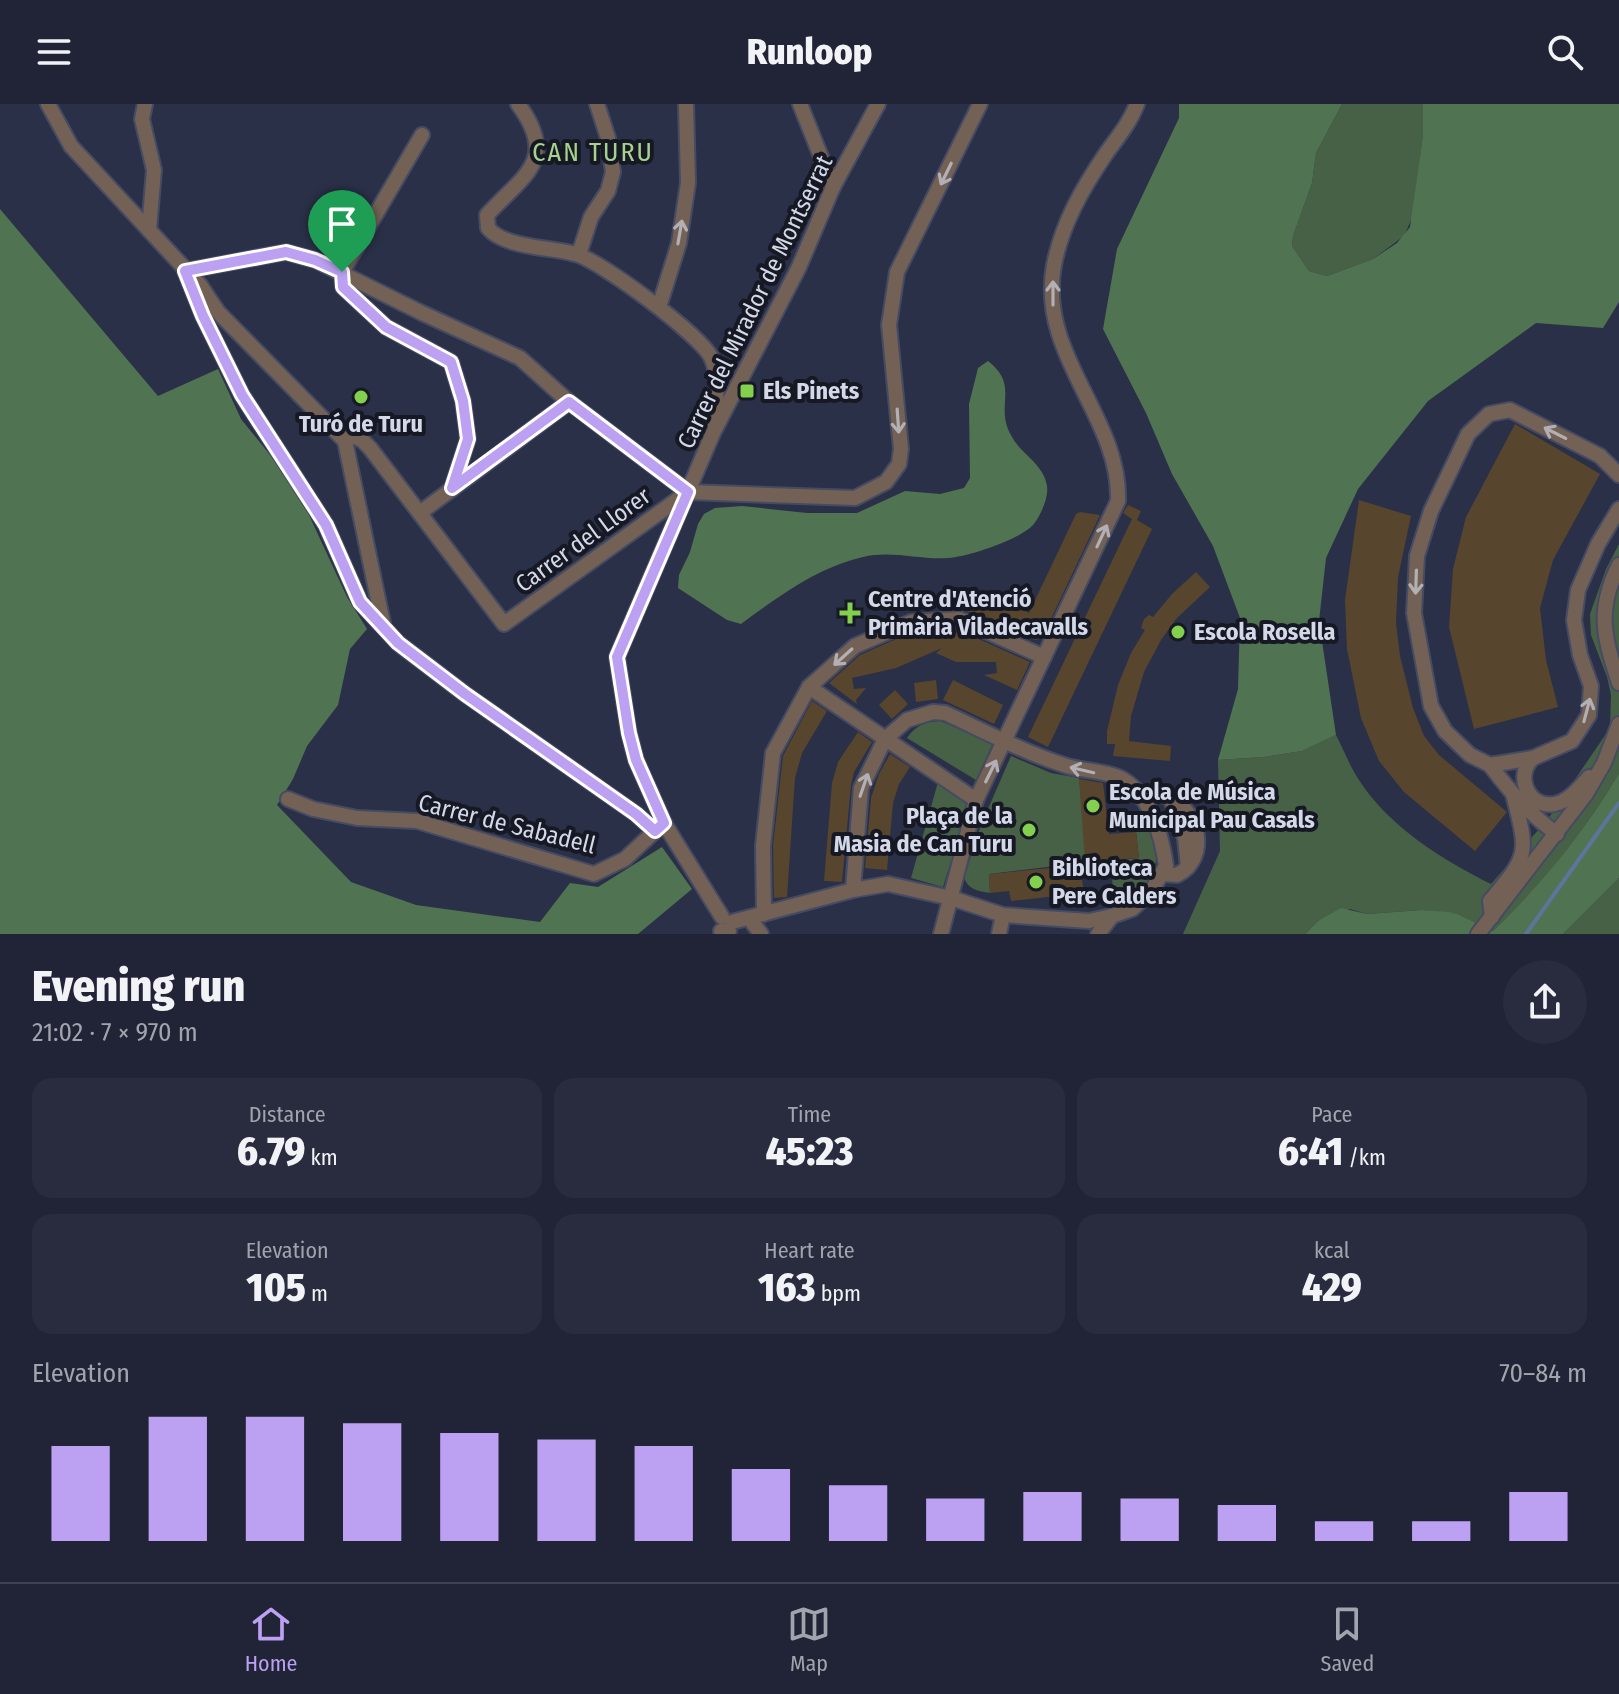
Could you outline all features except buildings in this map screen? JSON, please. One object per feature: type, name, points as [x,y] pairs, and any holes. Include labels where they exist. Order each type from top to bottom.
[{"type":"street","points":[[48,104],[71,146],[200,285],[218,312],[345,441],[384,628]]},
{"type":"street","points":[[145,104],[142,119],[154,170],[149,230]]},
{"type":"street","points":[[518,104],[532,126],[533,165],[520,184],[487,215],[488,228],[502,240],[579,254],[659,307],[694,336],[711,356],[717,375],[713,433]]},
{"type":"street","points":[[579,254],[591,217],[608,191],[613,172],[608,138],[597,104]]},
{"type":"street","points":[[659,307],[679,243],[688,183],[686,104]]},
{"type":"street","points":[[800,104],[833,187]]},
{"type":"street","name":"Carrer del Mirador de Montserrat","points":[[726,928],[660,827],[629,733],[617,657],[713,433],[799,267],[833,187],[878,104]]},
{"type":"street","points":[[185,271],[286,252],[315,260],[520,358],[569,402],[688,492],[855,498],[886,482],[899,464],[901,449],[889,325],[897,272],[980,104]]},
{"type":"street","points":[[941,934],[976,800],[1118,501],[1115,460],[1060,342],[1052,302],[1054,267],[1065,224],[1084,188],[1131,119],[1137,104]]},
{"type":"street","points":[[422,135],[342,272],[343,287],[386,327],[451,362],[463,401],[468,439],[452,488]]},
{"type":"street","points":[[185,271],[203,316],[242,395],[326,525],[360,602],[398,643],[465,694],[636,814],[660,827]]},
{"type":"street","points":[[345,441],[353,436],[362,440],[421,512],[569,402]]},
{"type":"street","points":[[1558,832],[1540,823],[1490,765],[1470,755],[1445,731],[1431,706],[1414,613],[1417,556],[1431,511],[1468,434],[1489,414],[1510,410],[1600,456],[1619,475]]},
{"type":"street","name":"Carrer del Llorer","points":[[421,512],[504,624],[688,492]]},
{"type":"street","points":[[1490,765],[1533,758],[1572,741],[1589,715],[1591,686],[1580,655],[1574,620],[1578,590],[1598,544],[1619,509]]},
{"type":"street","points":[[1619,565],[1603,617],[1606,644],[1619,683]]},
{"type":"street","points":[[761,934],[756,916],[773,753],[809,687],[855,646],[911,622],[959,619],[1044,657]]},
{"type":"street","points":[[809,687],[976,800]]},
{"type":"street","points":[[726,928],[756,916],[853,890],[888,884],[951,898],[1003,915],[1089,921],[1132,909],[1151,892],[1166,866],[1162,841],[1140,797],[1123,779],[1064,766],[945,713],[933,712],[907,720],[885,739],[861,788],[853,890]]},
{"type":"street","points":[[1478,934],[1586,794],[1613,744],[1619,724]]},
{"type":"street","points":[[1533,758],[1523,771],[1523,781],[1532,797],[1547,804],[1562,802],[1576,792],[1613,744]]},
{"type":"street","points":[[1492,917],[1490,901],[1518,868],[1523,855],[1523,831],[1513,794]]},
{"type":"street","points":[[1140,797],[1164,795],[1182,808],[1197,830],[1198,849],[1188,867],[1177,875],[1162,874]]},
{"type":"street","name":"Carrer de Sabadell","points":[[288,799],[313,809],[357,818],[417,821],[594,874],[625,859],[660,827]]},
{"type":"street","points":[[1547,804],[1558,832]]},
{"type":"street","points":[[999,934],[1003,915]]},
{"type":"street","points":[[1098,934],[1112,916]]},
{"type":"green space","points":[[1179,104],[1342,104],[1316,153],[1312,183],[1292,246],[1309,271],[1327,276],[1373,259],[1397,243],[1410,227],[1423,135],[1423,104],[1619,104],[1619,302],[1603,328],[1536,323],[1428,401],[1358,489],[1326,558],[1319,621],[1336,735],[1302,751],[1218,760],[1238,689],[1240,618],[1213,546],[1172,474],[1146,413],[1103,329],[1117,249],[1179,118]]},
{"type":"green space","points":[[1342,104],[1423,104],[1423,135],[1412,218],[1404,236],[1373,259],[1327,276],[1309,271],[1292,246],[1312,183],[1316,153]]},
{"type":"green space","points":[[0,209],[158,396],[218,369],[241,419],[296,487],[347,597],[367,629],[350,649],[338,705],[307,746],[293,779],[277,805],[351,882],[416,905],[540,922],[570,883],[598,887],[662,847],[692,889],[638,934],[0,934]]},
{"type":"green space","points":[[988,361],[1003,379],[1005,415],[1012,437],[1042,471],[1047,486],[1041,512],[1026,531],[993,547],[957,557],[884,554],[846,562],[799,584],[741,624],[727,620],[678,588],[679,575],[698,524],[704,514],[715,508],[742,506],[807,513],[857,513],[905,491],[940,494],[964,488],[970,478],[969,404],[978,368]]},
{"type":"green space","points":[[1619,544],[1619,773],[1562,856],[1493,931],[1458,914],[1422,910],[1367,914],[1350,909],[1318,921],[1305,934],[1183,934],[1220,851],[1218,760],[1302,751],[1336,735],[1356,775],[1386,813],[1418,841],[1491,884],[1548,819],[1610,728],[1611,695],[1591,635],[1590,614],[1606,569]]},
{"type":"green space","points":[[940,721],[993,743],[976,780],[907,738],[921,725]]},
{"type":"green space","points":[[1011,756],[1051,773],[1079,778],[1088,862],[989,874],[990,893],[982,892],[971,887],[964,878],[981,825]]},
{"type":"green space","points":[[1619,773],[1619,878],[1563,934],[1305,934],[1318,921],[1341,908],[1367,914],[1422,910],[1448,912],[1493,931],[1562,856]]},
{"type":"green space","points":[[938,782],[969,804],[943,887],[911,878]]},
{"type":"green space","points":[[1136,832],[1151,832],[1155,845],[1155,868],[1136,894],[1114,907],[1111,861],[1139,858]]},
{"type":"green space","points":[[1619,878],[1619,934],[1563,934]]},
{"type":"waterway","points":[[1526,934],[1619,803]]},
{"type":"place","name":"Els Pinets","points":[[747,391]]},
{"type":"place","name":"Turó de Turu","points":[[361,397]]},
{"type":"place","name":"Centre d'Atenció Primària Viladecavalls","points":[[850,613]]},
{"type":"place","name":"Escola Rosella","points":[[1178,632]]},
{"type":"place","name":"Escola de Música Municipal Pau Casals","points":[[1093,806]]},
{"type":"place","name":"Plaça de la Masia de Can Turu","points":[[1029,830]]},
{"type":"place","name":"Biblioteca Pere Calders","points":[[1036,882]]},
{"type":"district","name":"CAN TURU","points":[[593,152]]},
{"type":"route","points":[[286,252],[342,272],[343,287],[386,327],[451,362],[463,401],[468,439],[452,488],[569,402],[688,492],[617,657],[636,760],[664,823],[655,831],[636,814],[398,643],[360,602],[326,525],[242,395],[203,316],[185,271],[286,252]]}]
